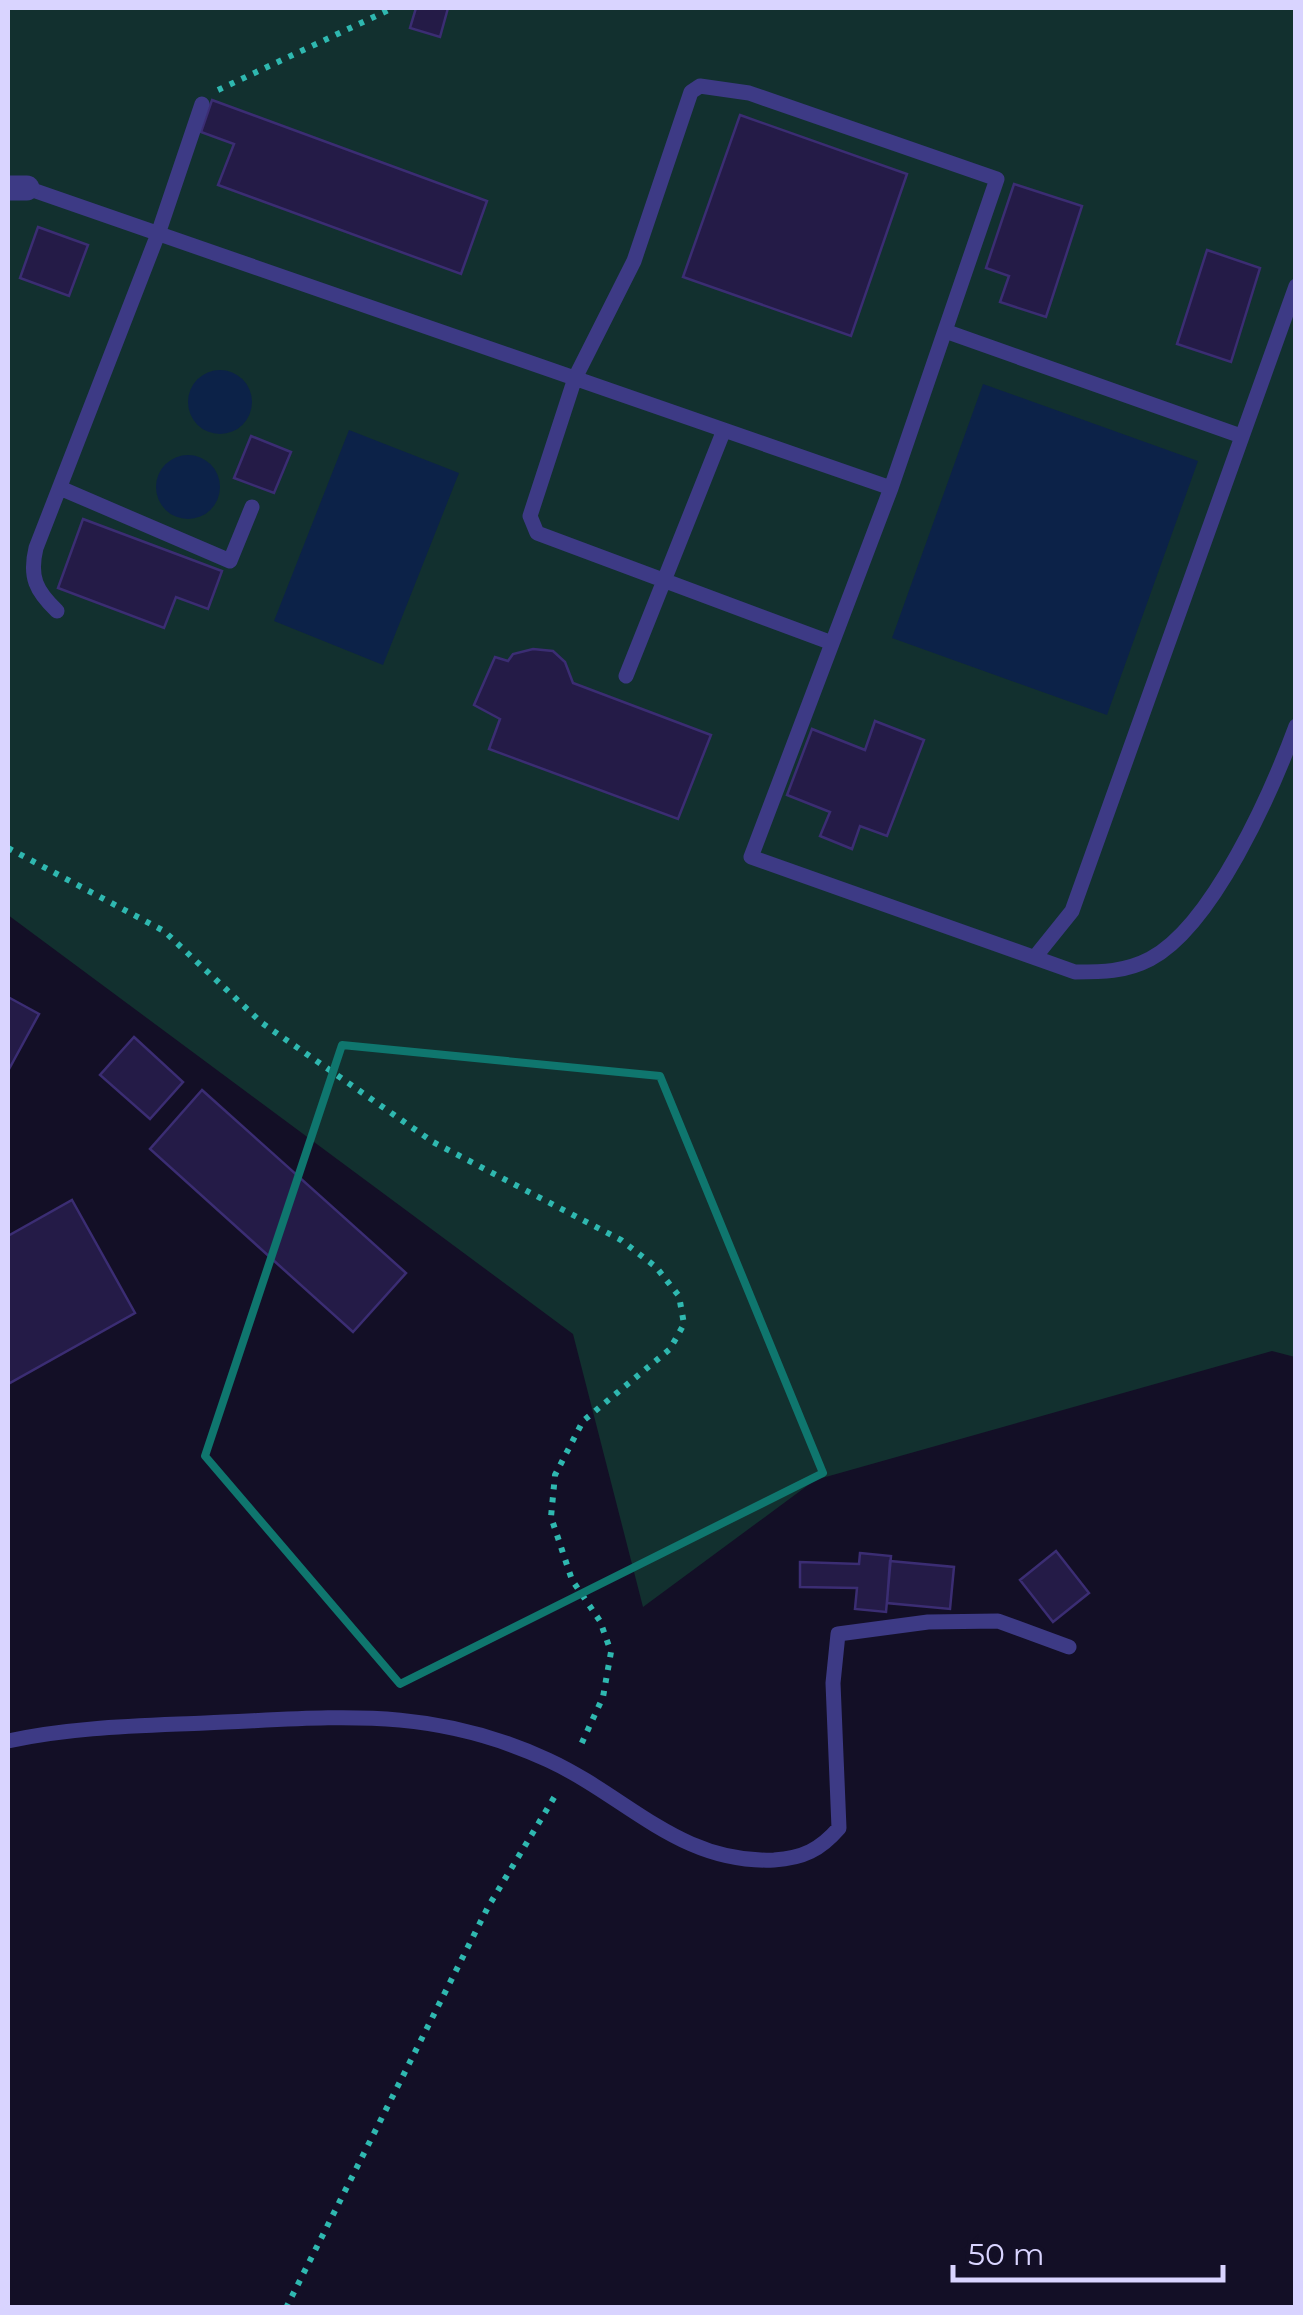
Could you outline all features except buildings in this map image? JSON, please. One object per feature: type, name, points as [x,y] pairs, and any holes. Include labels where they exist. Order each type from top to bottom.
[{"type":"lane","points":[[832,642],[537,534],[530,516],[575,378],[634,261],[691,92],[700,86],[749,93],[997,179],[891,488],[752,857],[1075,972],[1113,972],[1152,958],[1186,930],[1228,870],[1269,791],[1296,726]]},
{"type":"lane","points":[[57,611],[38,592],[32,568],[158,234],[202,104]]},
{"type":"lane","points":[[17,188],[891,488]]},
{"type":"lane","points":[[1035,957],[1072,912],[1296,286]]},
{"type":"lane","points":[[945,331],[1242,436]]},
{"type":"lane","points":[[626,676],[724,430]]},
{"type":"lane","points":[[60,488],[230,561],[252,507]]},
{"type":"lane","points":[[8,1741],[95,1728],[384,1715],[443,1724],[548,1760],[682,1841],[716,1856],[742,1861],[794,1859],[822,1848],[839,1828],[833,1683],[838,1634],[928,1622],[998,1621],[1070,1647]]},
{"type":"path","points":[[202,104],[209,94],[392,8]]},
{"type":"path","points":[[8,848],[164,931],[262,1024],[433,1142],[621,1240],[656,1267],[679,1296],[684,1324],[670,1348],[584,1421],[556,1475],[551,1517],[572,1580],[600,1621],[611,1652],[603,1696],[568,1772],[488,1907],[286,2308]]},
{"type":"highlighted area","points":[[342,1045],[660,1076],[823,1473],[400,1684],[205,1456]]},
{"type":"green space","points":[[8,8],[1295,8],[1295,1357],[1272,1351],[815,1480],[643,1607],[573,1334],[8,915]]},
{"type":"water","points":[[220,370],[243,379],[252,402],[243,425],[220,434],[197,425],[188,402],[197,379]]},
{"type":"water","points":[[983,384],[1198,461],[1107,715],[892,638]]},
{"type":"water","points":[[349,430],[459,473],[383,665],[274,621]]},
{"type":"water","points":[[188,455],[211,464],[220,487],[211,510],[188,519],[165,510],[156,487],[165,464]]}]
